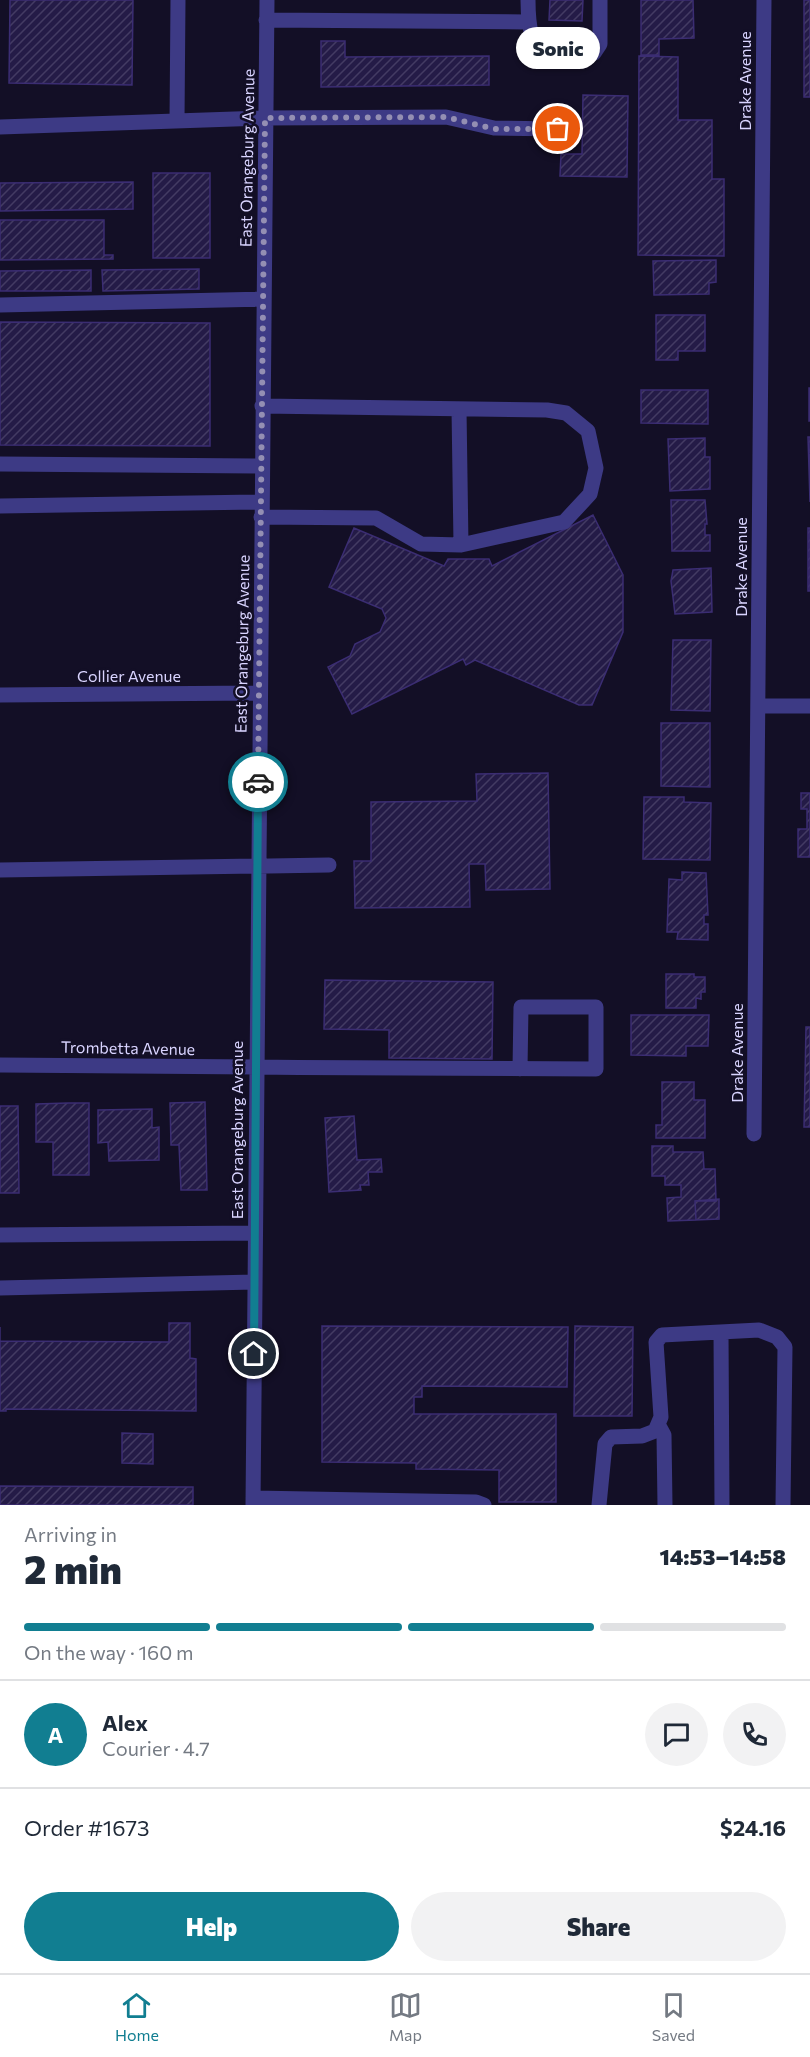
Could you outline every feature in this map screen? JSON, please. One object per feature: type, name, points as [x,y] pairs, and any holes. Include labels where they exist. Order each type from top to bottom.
[{"type":"street","points":[[177,121],[178,0]]},
{"type":"street","name":"East Orangeburg Avenue","points":[[253,1501],[255,1067],[267,0]]},
{"type":"street","points":[[528,0],[528,22],[538,50],[552,57],[584,56],[594,53],[600,44],[600,0]]},
{"type":"street","name":"Drake Avenue","points":[[754,1134],[764,0]]},
{"type":"street","points":[[267,20],[528,22]]},
{"type":"street","points":[[0,127],[265,118],[446,117],[494,129],[558,129]]},
{"type":"street","points":[[0,306],[263,299]]},
{"type":"street","points":[[0,506],[261,510],[376,518],[421,544],[461,545],[564,522],[590,494],[596,468],[588,431],[566,413],[547,410],[262,406]]},
{"type":"street","points":[[459,409],[461,545]]},
{"type":"street","points":[[0,464],[262,466]]},
{"type":"street","name":"Collier Avenue","points":[[0,695],[259,693]]},
{"type":"street","points":[[758,706],[810,706]]},
{"type":"street","points":[[0,870],[329,865]]},
{"type":"street","name":"Trombetta Avenue","points":[[0,1065],[520,1069],[596,1069],[596,1007],[521,1007],[520,1069]]},
{"type":"street","points":[[0,1235],[255,1233]]},
{"type":"street","points":[[0,1288],[254,1282]]},
{"type":"street","points":[[599,1505],[605,1444],[611,1437],[642,1436],[655,1431],[661,1417],[656,1342],[662,1335],[759,1330],[777,1338],[785,1347],[783,1505]]},
{"type":"street","points":[[721,1332],[722,1505]]},
{"type":"street","points":[[658,1424],[664,1435],[665,1505]]},
{"type":"street","points":[[253,1501],[476,1502],[484,1505]]},
{"type":"building","points":[[10,0],[133,0],[132,85],[9,83]]},
{"type":"building","points":[[550,0],[583,0],[582,21],[549,20]]},
{"type":"building","points":[[641,0],[693,0],[694,38],[659,39],[659,55],[641,55]]},
{"type":"building","points":[[804,0],[810,0],[810,97],[804,97]]},
{"type":"building","points":[[321,41],[345,41],[345,57],[489,56],[489,85],[321,87]]},
{"type":"building","points":[[639,56],[678,57],[678,120],[712,120],[712,179],[724,179],[724,256],[638,255]]},
{"type":"building","points":[[583,95],[628,96],[627,177],[560,176],[561,154],[582,154]]},
{"type":"building","points":[[153,173],[210,173],[210,258],[153,258]]},
{"type":"building","points":[[133,182],[133,209],[0,211],[0,183]]},
{"type":"building","points":[[0,220],[104,220],[104,255],[113,255],[113,259],[0,260]]},
{"type":"building","points":[[716,260],[716,282],[709,283],[709,294],[654,295],[653,261]]},
{"type":"building","points":[[199,269],[199,289],[103,291],[102,270]]},
{"type":"building","points":[[91,270],[91,291],[0,291],[0,271]]},
{"type":"building","points":[[656,315],[705,315],[705,351],[678,351],[678,360],[656,360]]},
{"type":"building","points":[[0,322],[210,323],[210,446],[0,445]]},
{"type":"building","points":[[810,388],[810,421],[809,421]]},
{"type":"building","points":[[641,390],[708,390],[708,424],[641,423]]},
{"type":"building","points":[[808,437],[810,437],[810,502]]},
{"type":"building","points":[[705,438],[705,457],[710,457],[710,489],[670,491],[668,439]]},
{"type":"building","points":[[671,500],[705,500],[707,524],[705,524],[705,535],[710,535],[710,551],[672,551]]},
{"type":"building","points":[[593,515],[623,575],[623,632],[592,705],[579,705],[475,660],[466,665],[463,659],[352,714],[328,667],[350,656],[355,644],[380,632],[386,618],[382,609],[329,587],[354,528],[444,566],[448,559],[489,559],[492,566]]},
{"type":"building","points":[[808,528],[810,528],[810,591],[808,591]]},
{"type":"building","points":[[711,568],[712,612],[675,614],[671,581],[673,570]]},
{"type":"building","points":[[673,640],[711,640],[710,711],[671,710]]},
{"type":"building","points":[[661,723],[710,723],[710,787],[661,786]]},
{"type":"building","points":[[548,773],[550,889],[486,890],[485,864],[469,864],[470,907],[355,908],[354,861],[371,861],[371,802],[477,801],[476,774]]},
{"type":"building","points":[[801,793],[810,793],[810,857],[798,857],[798,829],[807,829],[807,809],[801,809]]},
{"type":"building","points":[[644,797],[684,797],[684,802],[711,803],[710,860],[643,859]]},
{"type":"building","points":[[682,872],[706,873],[708,915],[704,915],[704,924],[708,924],[708,940],[677,939],[678,932],[667,932],[669,879],[682,880]]},
{"type":"building","points":[[666,974],[694,974],[694,977],[705,977],[705,992],[701,992],[701,999],[696,998],[696,1008],[666,1008]]},
{"type":"building","points":[[325,980],[493,982],[492,1059],[389,1058],[389,1030],[324,1029]]},
{"type":"building","points":[[631,1015],[709,1015],[708,1046],[686,1046],[686,1056],[631,1055]]},
{"type":"building","points":[[806,1027],[810,1027],[810,1127],[804,1127]]},
{"type":"building","points":[[662,1082],[694,1082],[694,1100],[705,1100],[705,1138],[656,1138],[656,1125],[662,1125]]},
{"type":"building","points":[[205,1102],[207,1190],[181,1190],[179,1145],[171,1145],[170,1103]]},
{"type":"building","points":[[89,1103],[89,1175],[53,1175],[53,1142],[36,1142],[36,1104]]},
{"type":"building","points":[[0,1106],[18,1106],[19,1193],[0,1193]]},
{"type":"building","points":[[152,1109],[152,1128],[159,1127],[159,1160],[109,1161],[108,1142],[98,1143],[98,1110]]},
{"type":"building","points":[[354,1116],[357,1160],[381,1159],[382,1172],[368,1172],[369,1185],[360,1185],[361,1190],[329,1192],[325,1118]]},
{"type":"building","points":[[652,1146],[673,1146],[673,1152],[703,1152],[704,1169],[715,1169],[716,1201],[695,1201],[696,1220],[668,1221],[667,1198],[681,1197],[681,1185],[665,1185],[665,1176],[652,1176]]},
{"type":"building","points":[[719,1199],[719,1219],[696,1220],[695,1201]]},
{"type":"building","points":[[169,1323],[190,1323],[190,1358],[196,1359],[196,1411],[6,1409],[6,1411],[0,1411],[0,1341],[169,1342]]},
{"type":"building","points":[[322,1326],[568,1327],[567,1387],[422,1386],[422,1397],[414,1397],[414,1414],[556,1414],[556,1502],[499,1502],[499,1470],[416,1469],[416,1463],[322,1462]]},
{"type":"building","points":[[575,1326],[633,1327],[632,1416],[574,1416]]},
{"type":"building","points":[[122,1433],[153,1434],[153,1464],[122,1463]]},
{"type":"building","points":[[0,1486],[193,1487],[193,1505],[0,1505]]},
{"type":"way so far","points":[[258,782],[265,118],[446,117],[494,129],[558,129]]},
{"type":"place","name":"Sonic","points":[[558,129]]},
{"type":"route","points":[[254,1354],[258,782]]}]
